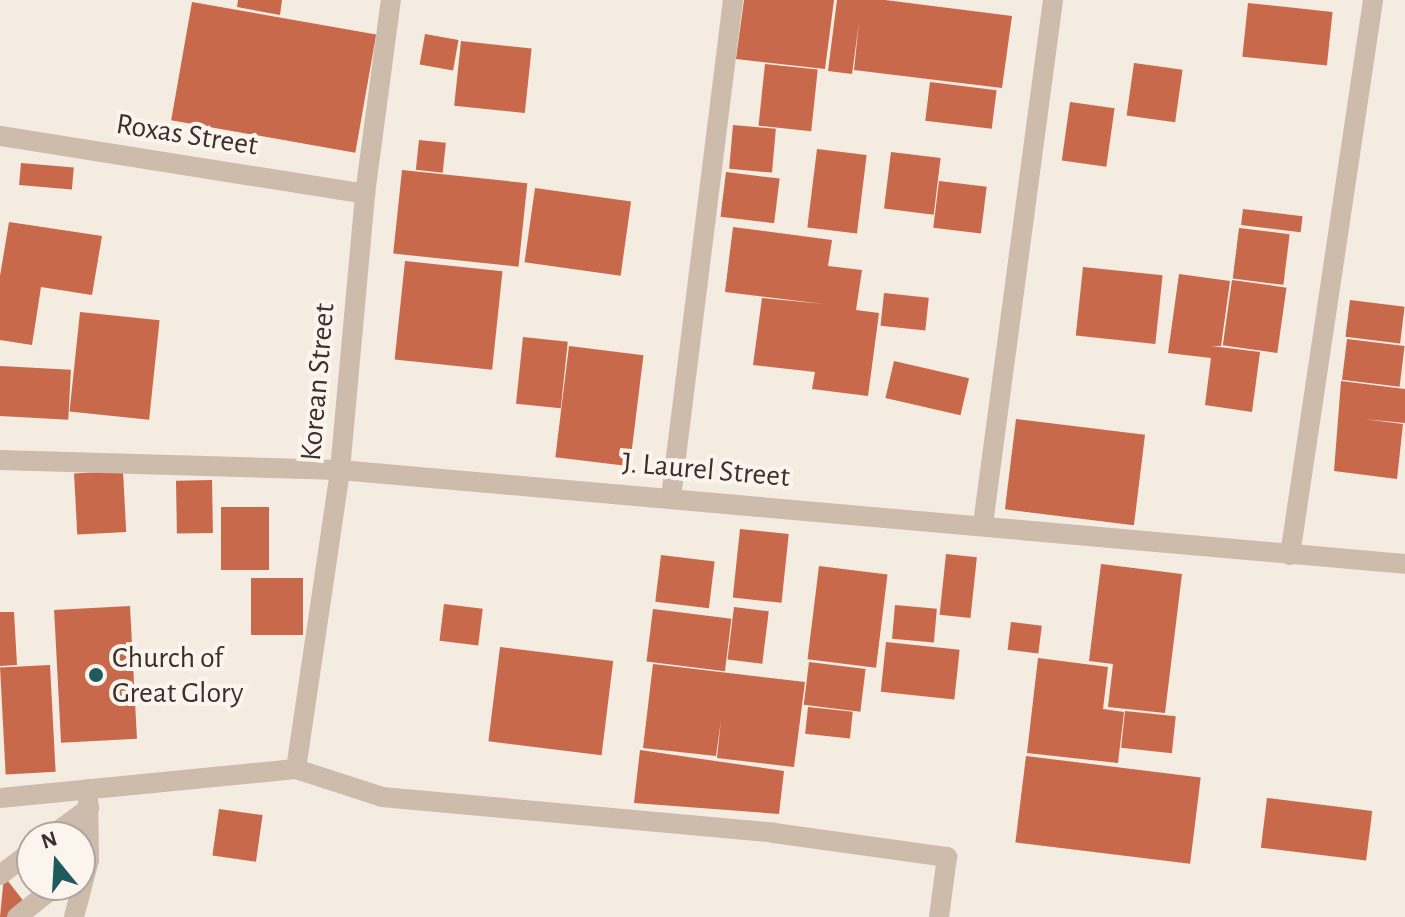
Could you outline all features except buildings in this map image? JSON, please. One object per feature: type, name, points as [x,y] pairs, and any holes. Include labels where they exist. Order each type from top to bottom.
[{"type":"street","name":"Korean Street","points":[[296,769],[340,470],[365,194],[391,0]]},
{"type":"street","points":[[671,497],[733,0]]},
{"type":"street","points":[[983,524],[1053,0]]},
{"type":"street","points":[[1290,555],[1373,0]]},
{"type":"street","name":"Roxas Street","points":[[0,136],[365,194]]},
{"type":"street","name":"J. Laurel Street","points":[[0,460],[340,470],[983,524],[1405,564]]},
{"type":"street","points":[[0,798],[88,798],[296,769],[382,797],[774,833],[947,857],[939,917]]},
{"type":"street","points":[[66,821],[88,798]]},
{"type":"street","points":[[87,821],[88,798]]},
{"type":"street","points":[[17,917],[37,901]]},
{"type":"place","name":"Church of Great Glory","points":[[96,675]]}]
